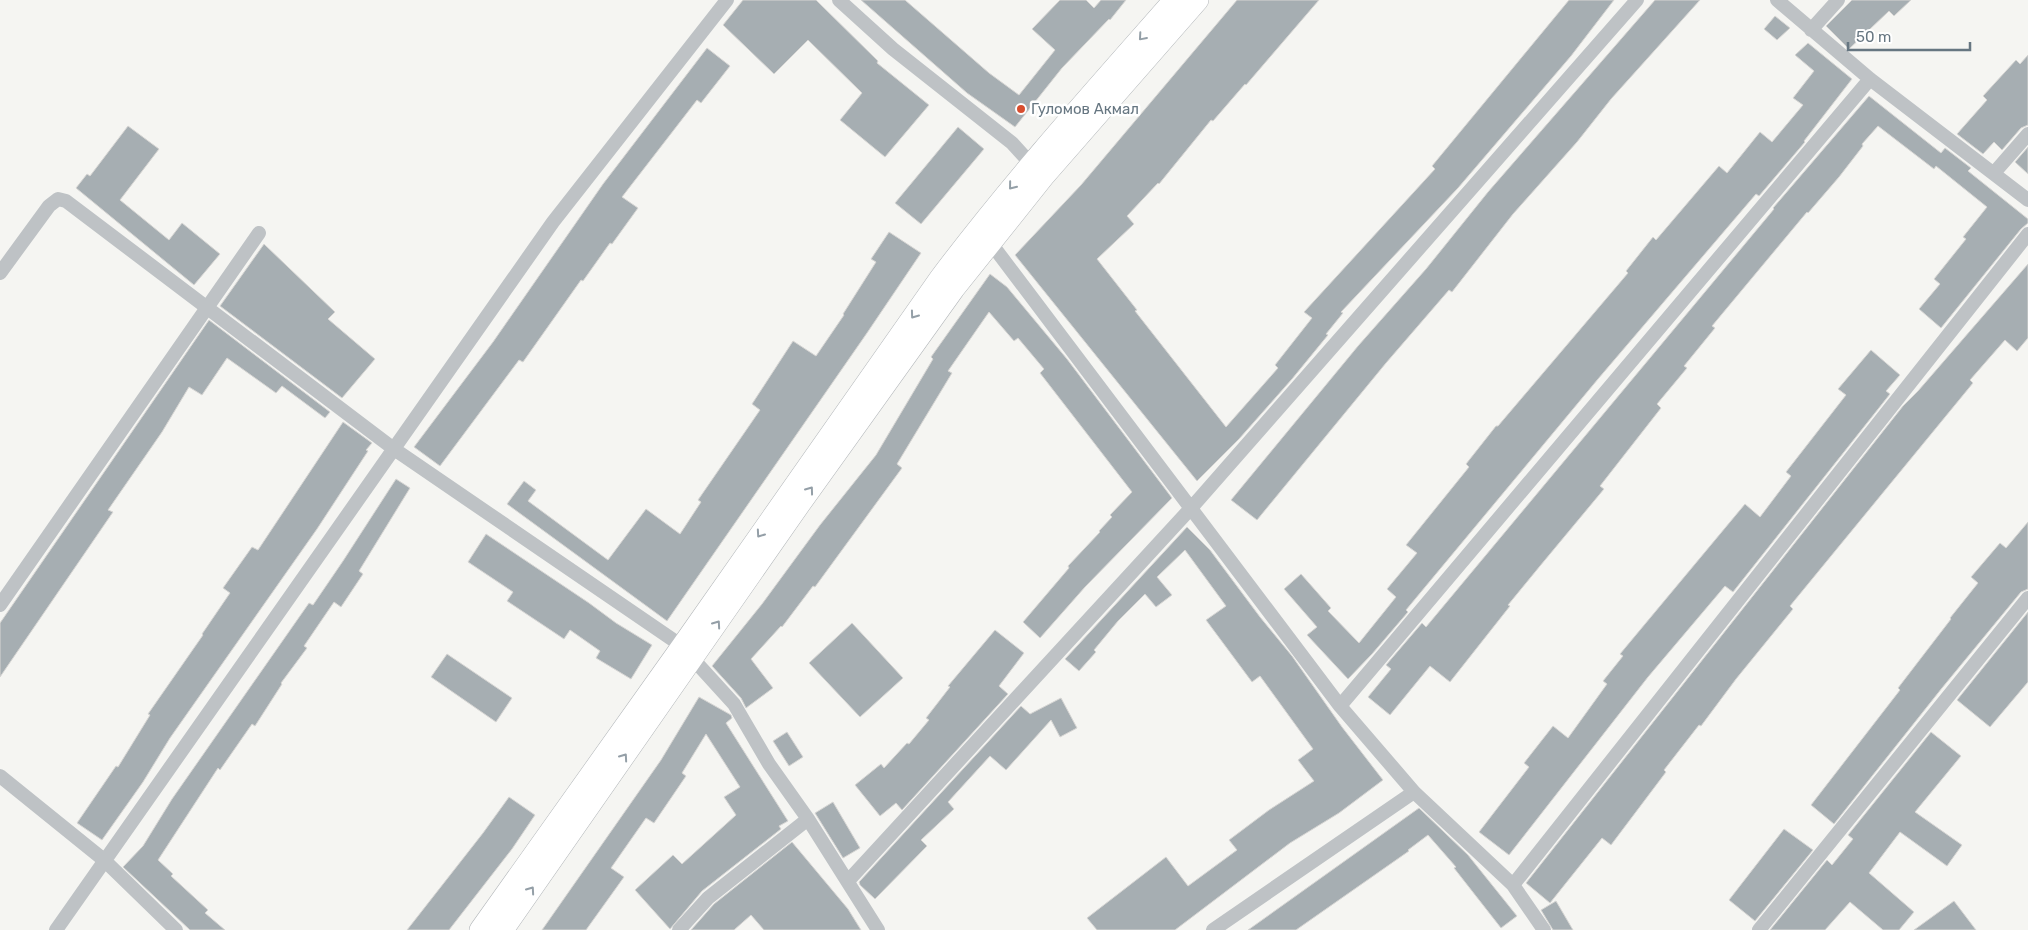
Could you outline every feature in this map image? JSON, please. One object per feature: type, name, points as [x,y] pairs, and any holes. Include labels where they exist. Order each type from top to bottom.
[{"type":"main road","points":[[503,930],[940,278],[976,230],[1031,164],[1174,0]]},
{"type":"main road","points":[[480,930],[800,504],[954,289],[990,242],[1045,175],[1198,0]]},
{"type":"street","points":[[56,930],[553,222],[727,0]]},
{"type":"street","points":[[839,0],[893,49],[1012,143],[1031,164]]},
{"type":"street","points":[[848,880],[1192,507],[1637,0]]},
{"type":"street","points":[[1777,0],[1870,79],[1994,172],[2028,200]]},
{"type":"street","points":[[1812,30],[1838,0]]},
{"type":"street","points":[[1340,706],[1870,79]]},
{"type":"street","points":[[1994,172],[2028,134]]},
{"type":"street","points":[[0,273],[49,206],[58,199],[66,200],[394,449],[687,653],[734,704],[769,764],[808,819],[878,930]]},
{"type":"street","points":[[0,605],[259,234]]},
{"type":"street","points":[[1512,885],[2028,234]]},
{"type":"street","points":[[990,242],[1192,507],[1340,706],[1414,792],[1512,885],[1544,930]]},
{"type":"street","points":[[1758,930],[2028,598]]},
{"type":"street","points":[[0,776],[104,860],[176,930]]},
{"type":"street","points":[[1213,930],[1414,792]]},
{"type":"street","points":[[679,930],[708,898],[808,819]]},
{"type":"building","points":[[743,0],[816,0],[878,61],[877,63],[929,105],[885,157],[840,120],[862,93],[808,40],[774,74],[723,25]]},
{"type":"building","points":[[861,0],[905,0],[989,73],[1019,95],[1055,50],[1032,29],[1060,0],[1086,0],[1094,8],[1101,0],[1126,0],[1110,20],[1062,68],[1015,127],[967,93]]},
{"type":"building","points":[[1237,0],[1319,0],[1246,85],[1213,121],[1211,120],[1159,184],[1127,216],[1134,224],[1097,259],[1137,310],[1135,311],[1226,427],[1278,368],[1275,365],[1312,318],[1304,312],[1435,169],[1432,166],[1569,0],[1614,0],[1571,56],[1458,188],[1341,312],[1343,313],[1326,334],[1328,335],[1292,379],[1239,439],[1197,481],[1015,255],[1081,185]]},
{"type":"building","points":[[1655,0],[1700,0],[1611,99],[1577,142],[1513,214],[1452,292],[1449,290],[1386,363],[1257,520],[1231,500],[1358,346],[1426,269],[1488,192]]},
{"type":"building","points":[[1852,0],[1911,0],[1894,16],[1889,11],[1849,49],[1826,26]]},
{"type":"building","points":[[1775,16],[1790,28],[1777,40],[1764,29]]},
{"type":"building","points":[[1808,43],[1852,79],[1805,142],[1759,196],[1756,194],[1598,379],[1406,610],[1408,612],[1348,679],[1307,635],[1317,627],[1284,589],[1301,574],[1331,608],[1328,611],[1359,643],[1396,597],[1387,589],[1417,553],[1406,545],[1469,467],[1466,464],[1496,426],[1498,426],[1628,273],[1626,271],[1653,237],[1656,240],[1719,166],[1727,173],[1760,132],[1772,142],[1803,105],[1793,98],[1814,71],[1795,55]]},
{"type":"building","points":[[707,48],[730,66],[701,103],[697,100],[622,197],[638,208],[583,281],[581,280],[523,362],[519,360],[440,466],[414,447],[493,342],[603,184]]},
{"type":"building","points":[[2028,55],[2028,125],[2021,128],[2002,150],[1994,142],[1983,154],[1957,134],[1987,100],[1983,96],[2016,60],[2020,64]]},
{"type":"building","points":[[1869,96],[1941,153],[1945,148],[1971,168],[1968,171],[2028,219],[2028,223],[2021,229],[1941,328],[1919,309],[1940,284],[1934,279],[1966,239],[1963,237],[1987,207],[1936,166],[1934,169],[1878,126],[1862,144],[1863,146],[1839,177],[1807,212],[1712,326],[1715,328],[1684,366],[1687,368],[1657,404],[1661,408],[1600,486],[1604,489],[1508,605],[1510,606],[1450,682],[1430,666],[1390,715],[1368,697],[1391,669],[1386,665],[1422,623],[1426,627],[1773,208]]},
{"type":"building","points":[[128,126],[159,149],[120,200],[169,240],[182,223],[220,254],[194,285],[76,188],[87,174],[90,176]]},
{"type":"building","points":[[958,127],[984,149],[921,224],[895,203]]},
{"type":"building","points":[[2028,147],[2028,174],[2015,162]]},
{"type":"building","points":[[889,232],[921,253],[667,621],[507,504],[524,481],[536,490],[528,501],[608,560],[646,509],[680,534],[701,502],[698,500],[760,410],[752,404],[793,341],[816,356],[844,315],[876,262],[871,259]]},
{"type":"building","points":[[264,244],[335,312],[328,319],[375,359],[342,398],[220,306]]},
{"type":"building","points":[[2028,264],[2028,338],[2017,351],[2005,340],[1970,380],[1973,383],[1790,606],[1793,609],[1664,770],[1666,772],[1611,845],[1602,838],[1550,903],[1526,883],[1903,406]]},
{"type":"building","points":[[990,274],[1007,287],[1067,359],[1172,498],[1085,587],[1040,638],[1023,622],[1069,568],[1068,566],[1100,532],[1112,517],[1110,515],[1132,492],[1040,373],[1044,369],[1018,338],[1014,341],[989,312],[948,371],[952,373],[897,464],[902,468],[815,587],[813,586],[782,627],[751,659],[773,688],[746,708],[741,698],[712,666],[876,455],[933,359],[931,357]]},
{"type":"building","points":[[209,320],[330,412],[325,418],[282,386],[276,393],[227,358],[202,395],[189,387],[162,432],[108,510],[113,512],[0,677],[0,623]]},
{"type":"building","points":[[1871,350],[1900,375],[1886,391],[1890,394],[1733,592],[1725,586],[1648,677],[1509,855],[1479,832],[1529,767],[1524,763],[1553,726],[1568,738],[1607,684],[1603,681],[1623,656],[1620,654],[1745,504],[1760,517],[1791,476],[1786,472],[1846,395],[1838,389]]},
{"type":"building","points":[[343,422],[372,443],[366,450],[368,451],[317,529],[170,738],[143,782],[102,840],[77,823],[116,766],[118,767],[150,715],[148,714],[230,593],[223,588],[252,547],[258,550]]},
{"type":"building","points":[[396,479],[410,488],[359,571],[363,574],[341,607],[334,602],[304,646],[307,648],[281,683],[255,726],[252,724],[220,770],[218,768],[158,860],[173,874],[171,876],[208,910],[205,913],[225,930],[190,930],[123,867],[143,846],[172,799],[309,603],[313,605]]},
{"type":"building","points":[[2028,522],[2028,589],[2021,592],[1834,824],[1811,805],[1900,690],[1898,688],[1978,583],[1971,577],[2000,543],[2006,548]]},
{"type":"building","points":[[1187,527],[1210,550],[1292,656],[1342,727],[1383,780],[1339,813],[1290,843],[1175,930],[1097,930],[1087,918],[1166,857],[1188,886],[1237,850],[1229,840],[1269,810],[1314,781],[1298,760],[1313,749],[1260,676],[1252,682],[1206,620],[1226,606],[1185,550],[1157,577],[1172,595],[1156,607],[1145,594],[1118,621],[1094,650],[1096,652],[1079,671],[1065,659]]},
{"type":"building","points":[[486,534],[616,623],[652,645],[631,679],[596,658],[600,651],[570,630],[564,639],[507,601],[513,592],[468,562]]},
{"type":"building","points":[[2028,612],[2028,682],[1990,727],[1957,700]]},
{"type":"building","points":[[852,623],[903,678],[860,717],[809,663]]},
{"type":"building","points":[[995,630],[1024,653],[999,686],[1008,694],[902,810],[896,803],[880,816],[855,785],[881,764],[884,768],[907,743],[909,744],[929,720],[926,718],[950,687],[948,686]]},
{"type":"building","points":[[447,654],[512,698],[496,722],[431,677]]},
{"type":"building","points":[[699,697],[731,715],[732,718],[726,723],[788,821],[779,826],[781,829],[702,891],[670,929],[635,890],[673,855],[682,864],[736,815],[724,797],[740,787],[706,734],[682,773],[686,776],[654,823],[646,818],[611,868],[624,877],[586,930],[542,930],[661,760]]},
{"type":"building","points":[[1061,698],[1077,728],[1060,737],[1051,720],[1006,770],[990,756],[948,802],[954,809],[921,840],[927,846],[875,899],[860,885],[859,882],[1021,706],[1030,714]]},
{"type":"building","points":[[787,732],[803,757],[789,766],[773,741]]},
{"type":"building","points":[[1931,732],[1961,756],[1915,812],[1962,845],[1947,866],[1900,832],[1869,873],[1914,912],[1899,930],[1883,930],[1850,902],[1825,930],[1770,930],[1827,860],[1832,865],[1853,839],[1848,835]]},
{"type":"building","points":[[509,797],[535,815],[512,849],[449,930],[407,930],[483,833]]},
{"type":"building","points":[[833,802],[860,848],[843,858],[815,813]]},
{"type":"building","points":[[1419,808],[1468,855],[1517,916],[1501,928],[1454,868],[1456,867],[1428,835],[1409,851],[1296,930],[1248,930]]},
{"type":"building","points":[[1784,829],[1813,850],[1755,921],[1729,900]]},
{"type":"building","points":[[792,842],[848,909],[861,930],[764,930],[751,915],[734,930],[691,930],[714,904]]},
{"type":"building","points":[[1556,901],[1573,930],[1553,930],[1541,910]]},
{"type":"building","points":[[1954,901],[1976,930],[1914,930]]},
{"type":"place","name":"Гуломов Акмал","points":[[1021,109]]}]
